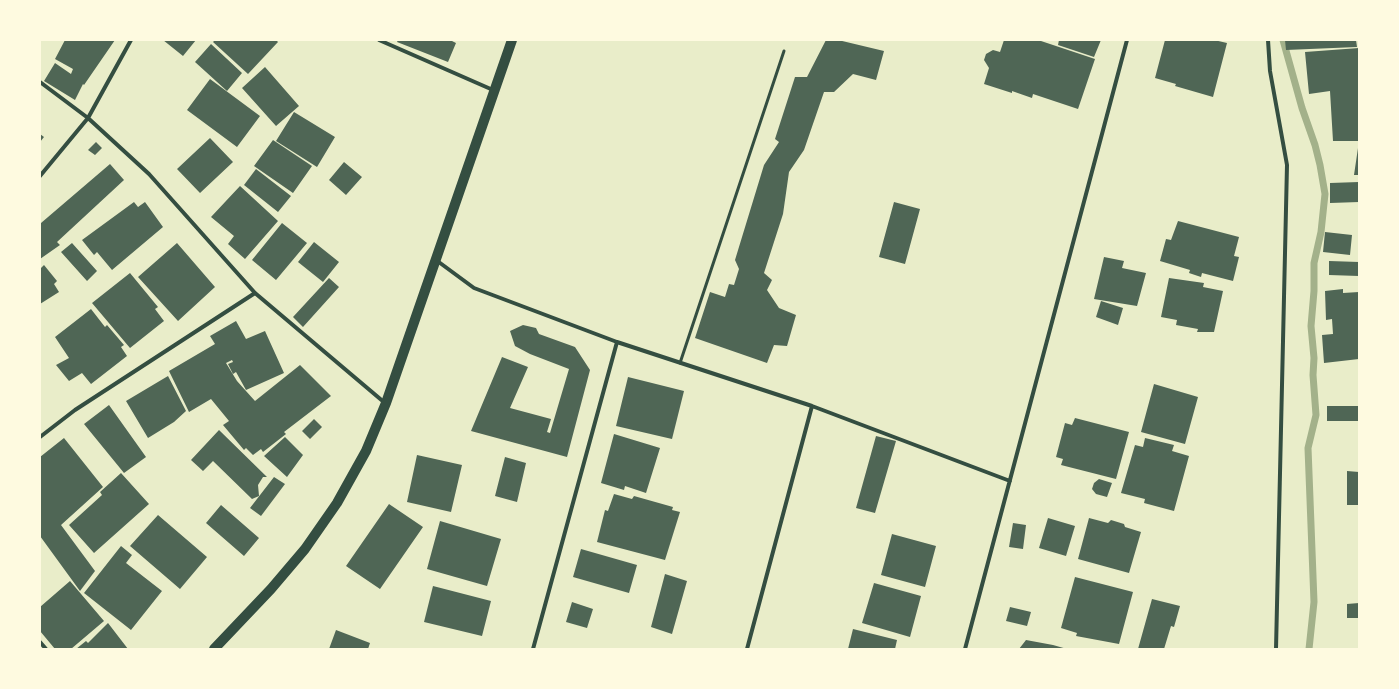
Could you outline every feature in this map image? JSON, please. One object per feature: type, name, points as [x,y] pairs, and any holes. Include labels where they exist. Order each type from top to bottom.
[{"type":"main road","points":[[214,649],[241,622],[295,560],[337,503],[366,451],[386,403],[512,40]]},
{"type":"street","points":[[40,176],[88,118],[131,40]]},
{"type":"street","points":[[379,40],[494,91]]},
{"type":"street","points":[[965,649],[1127,40]]},
{"type":"street","points":[[1268,40],[1270,71],[1287,165],[1276,649]]},
{"type":"street","points":[[40,82],[88,118],[149,174],[255,293],[386,403]]},
{"type":"street","points":[[436,260],[474,288],[617,342],[812,406],[1010,481]]},
{"type":"street","points":[[40,437],[75,410],[255,293]]},
{"type":"street","points":[[533,649],[617,342]]},
{"type":"street","points":[[747,649],[812,406]]},
{"type":"street","points":[[40,642],[46,649]]},
{"type":"lane","points":[[680,363],[784,51]]},
{"type":"building","points":[[65,40],[115,40],[84,85],[83,84],[75,100],[44,81],[55,63],[71,74],[73,69],[55,59]]},
{"type":"building","points":[[163,40],[196,40],[183,56]]},
{"type":"building","points":[[215,40],[276,40],[278,42],[248,74],[213,42]]},
{"type":"building","points":[[398,40],[450,40],[456,43],[448,62],[397,42]]},
{"type":"building","points":[[826,40],[838,40],[884,51],[876,80],[853,74],[834,92],[824,92],[804,150],[789,172],[783,214],[764,273],[772,280],[767,290],[779,308],[796,315],[787,346],[774,345],[767,363],[695,338],[710,292],[725,297],[729,284],[734,285],[739,269],[735,260],[764,165],[779,142],[775,139],[795,77],[807,77]]},
{"type":"building","points":[[1004,40],[1038,40],[1095,59],[1078,109],[1033,94],[1032,98],[984,84],[989,68],[984,60],[986,54],[993,50],[1000,52]]},
{"type":"building","points":[[1059,40],[1101,40],[1094,57],[1058,45]]},
{"type":"building","points":[[1165,40],[1214,40],[1227,43],[1213,97],[1175,86],[1176,84],[1155,78]]},
{"type":"building","points":[[1285,40],[1356,40],[1357,47],[1286,50]]},
{"type":"building","points":[[211,44],[242,73],[227,91],[195,62]]},
{"type":"building","points":[[1359,48],[1359,141],[1333,141],[1330,91],[1309,94],[1305,52]]},
{"type":"building","points":[[265,67],[299,106],[276,126],[242,88]]},
{"type":"building","points":[[210,79],[260,116],[237,147],[187,110]]},
{"type":"building","points":[[294,112],[335,137],[317,167],[276,141]]},
{"type":"building","points":[[40,134],[44,137],[40,142]]},
{"type":"building","points":[[210,138],[233,162],[200,193],[177,169]]},
{"type":"building","points":[[273,140],[312,166],[293,193],[254,166]]},
{"type":"building","points":[[96,142],[102,148],[95,155],[88,150]]},
{"type":"building","points":[[1358,148],[1359,175],[1354,175]]},
{"type":"building","points":[[344,162],[362,177],[346,195],[329,180]]},
{"type":"building","points":[[110,164],[124,180],[57,242],[60,245],[40,259],[40,222],[41,223]]},
{"type":"building","points":[[256,169],[291,196],[278,212],[244,185]]},
{"type":"building","points":[[1359,182],[1359,202],[1330,203],[1330,183]]},
{"type":"building","points":[[240,186],[278,221],[245,259],[228,244],[234,236],[211,217]]},
{"type":"building","points":[[134,202],[138,207],[145,202],[163,227],[112,270],[97,252],[94,255],[82,240]]},
{"type":"building","points":[[894,202],[920,209],[905,264],[879,257]]},
{"type":"building","points":[[1178,221],[1239,237],[1234,256],[1239,257],[1233,281],[1202,273],[1201,277],[1189,273],[1190,270],[1160,261],[1166,239],[1171,240]]},
{"type":"building","points":[[282,223],[307,243],[276,280],[252,260]]},
{"type":"building","points":[[1325,232],[1352,235],[1350,255],[1323,252]]},
{"type":"building","points":[[314,242],[339,262],[323,282],[298,262]]},
{"type":"building","points":[[72,243],[97,271],[87,281],[61,252]]},
{"type":"building","points":[[177,243],[215,287],[178,321],[138,277]]},
{"type":"building","points":[[1104,257],[1124,261],[1122,268],[1146,273],[1137,306],[1094,299]]},
{"type":"building","points":[[1329,261],[1359,262],[1359,276],[1329,275]]},
{"type":"building","points":[[44,265],[57,281],[54,284],[59,292],[40,304],[40,269]]},
{"type":"building","points":[[130,273],[158,307],[155,309],[164,321],[130,348],[92,303]]},
{"type":"building","points":[[329,278],[339,287],[303,327],[293,317]]},
{"type":"building","points":[[1169,278],[1204,283],[1203,287],[1223,291],[1214,332],[1197,332],[1198,329],[1176,325],[1177,320],[1161,317]]},
{"type":"building","points":[[1343,289],[1343,293],[1359,292],[1359,359],[1324,363],[1322,335],[1333,334],[1332,319],[1326,320],[1325,291]]},
{"type":"building","points":[[1101,301],[1123,308],[1118,325],[1096,317]]},
{"type":"building","points":[[91,309],[105,327],[107,325],[124,345],[121,347],[127,356],[91,384],[82,373],[69,381],[56,365],[69,358],[55,337]]},
{"type":"building","points":[[236,321],[246,339],[265,331],[284,373],[246,390],[236,372],[233,374],[228,364],[233,362],[232,360],[226,363],[237,381],[255,401],[300,365],[331,396],[284,432],[286,434],[263,452],[261,449],[253,455],[246,448],[244,450],[223,425],[229,421],[211,399],[189,412],[169,371],[215,344],[210,336]]},
{"type":"building","points":[[523,325],[536,328],[539,334],[575,347],[590,370],[567,457],[471,431],[502,357],[528,367],[510,408],[551,419],[547,432],[550,433],[569,369],[530,354],[515,346],[510,331]]},
{"type":"building","points":[[168,376],[186,411],[174,422],[148,438],[126,401]]},
{"type":"building","points":[[628,377],[684,391],[672,439],[616,426]]},
{"type":"building","points":[[1154,384],[1198,397],[1185,444],[1141,432]]},
{"type":"building","points":[[109,405],[146,457],[124,473],[84,424]]},
{"type":"building","points":[[1327,406],[1359,406],[1359,421],[1327,421]]},
{"type":"building","points":[[1075,418],[1129,432],[1116,479],[1061,465],[1063,459],[1056,457],[1065,423],[1072,425]]},
{"type":"building","points":[[314,419],[322,427],[310,439],[302,431]]},
{"type":"building","points":[[219,430],[267,477],[263,477],[258,485],[259,496],[252,499],[213,461],[203,471],[191,460]]},
{"type":"building","points":[[614,434],[660,448],[646,493],[625,486],[624,490],[601,483]]},
{"type":"building","points":[[876,436],[896,441],[875,513],[856,508]]},
{"type":"building","points":[[285,437],[303,455],[287,477],[264,456]]},
{"type":"building","points":[[64,438],[103,487],[61,525],[95,571],[80,591],[40,536],[40,457]]},
{"type":"building","points":[[1145,438],[1174,445],[1172,451],[1189,456],[1174,511],[1144,503],[1145,499],[1121,493],[1135,445],[1143,447]]},
{"type":"building","points":[[417,455],[462,465],[451,512],[407,502]]},
{"type":"building","points":[[505,457],[526,463],[517,502],[495,496]]},
{"type":"building","points":[[1347,471],[1359,472],[1359,505],[1347,505]]},
{"type":"building","points":[[121,473],[149,504],[94,553],[69,525],[102,495],[100,492]]},
{"type":"building","points":[[274,477],[285,484],[261,516],[250,508]]},
{"type":"building","points":[[1099,479],[1112,483],[1107,497],[1096,494],[1092,489],[1094,483]]},
{"type":"building","points":[[614,494],[632,499],[634,496],[673,507],[672,510],[680,512],[665,560],[597,542],[605,510],[608,511]]},
{"type":"building","points":[[389,504],[423,527],[380,589],[346,566]]},
{"type":"building","points":[[221,505],[259,538],[244,556],[206,523]]},
{"type":"building","points":[[158,515],[207,557],[180,589],[130,546]]},
{"type":"building","points":[[1048,518],[1075,526],[1066,556],[1039,548]]},
{"type":"building","points":[[1089,518],[1108,523],[1111,520],[1124,524],[1125,527],[1141,532],[1129,573],[1078,559]]},
{"type":"building","points":[[440,521],[501,539],[487,586],[427,569]]},
{"type":"building","points":[[1013,523],[1026,525],[1023,549],[1009,547]]},
{"type":"building","points":[[892,534],[936,546],[925,587],[881,575]]},
{"type":"building","points":[[121,546],[132,555],[126,563],[162,591],[131,630],[84,593]]},
{"type":"building","points":[[581,549],[637,565],[629,593],[573,577]]},
{"type":"building","points":[[665,574],[687,581],[672,634],[651,627]]},
{"type":"building","points":[[1075,577],[1133,592],[1119,644],[1076,636],[1077,633],[1061,628]]},
{"type":"building","points":[[70,581],[104,621],[71,649],[55,649],[40,631],[40,607]]},
{"type":"building","points":[[874,583],[921,596],[910,637],[862,623]]},
{"type":"building","points":[[433,586],[491,601],[482,636],[424,622]]},
{"type":"building","points":[[1152,599],[1180,606],[1174,627],[1171,626],[1164,649],[1138,649]]},
{"type":"building","points":[[572,602],[593,609],[587,628],[566,622]]},
{"type":"building","points":[[1359,603],[1359,618],[1347,618],[1347,604]]},
{"type":"building","points":[[1010,607],[1031,612],[1027,626],[1006,621]]},
{"type":"building","points":[[108,623],[128,649],[76,649],[86,641],[88,643]]},
{"type":"building","points":[[853,629],[897,640],[895,649],[848,649]]},
{"type":"building","points":[[336,630],[370,643],[368,649],[329,649]]},
{"type":"building","points":[[1026,640],[1053,645],[1067,649],[1019,649]]},
{"type":"waterway","points":[[1283,40],[1302,108],[1315,145],[1325,194],[1321,232],[1314,263],[1314,291],[1311,326],[1314,358],[1313,375],[1316,415],[1308,448],[1314,602],[1309,649]]}]
